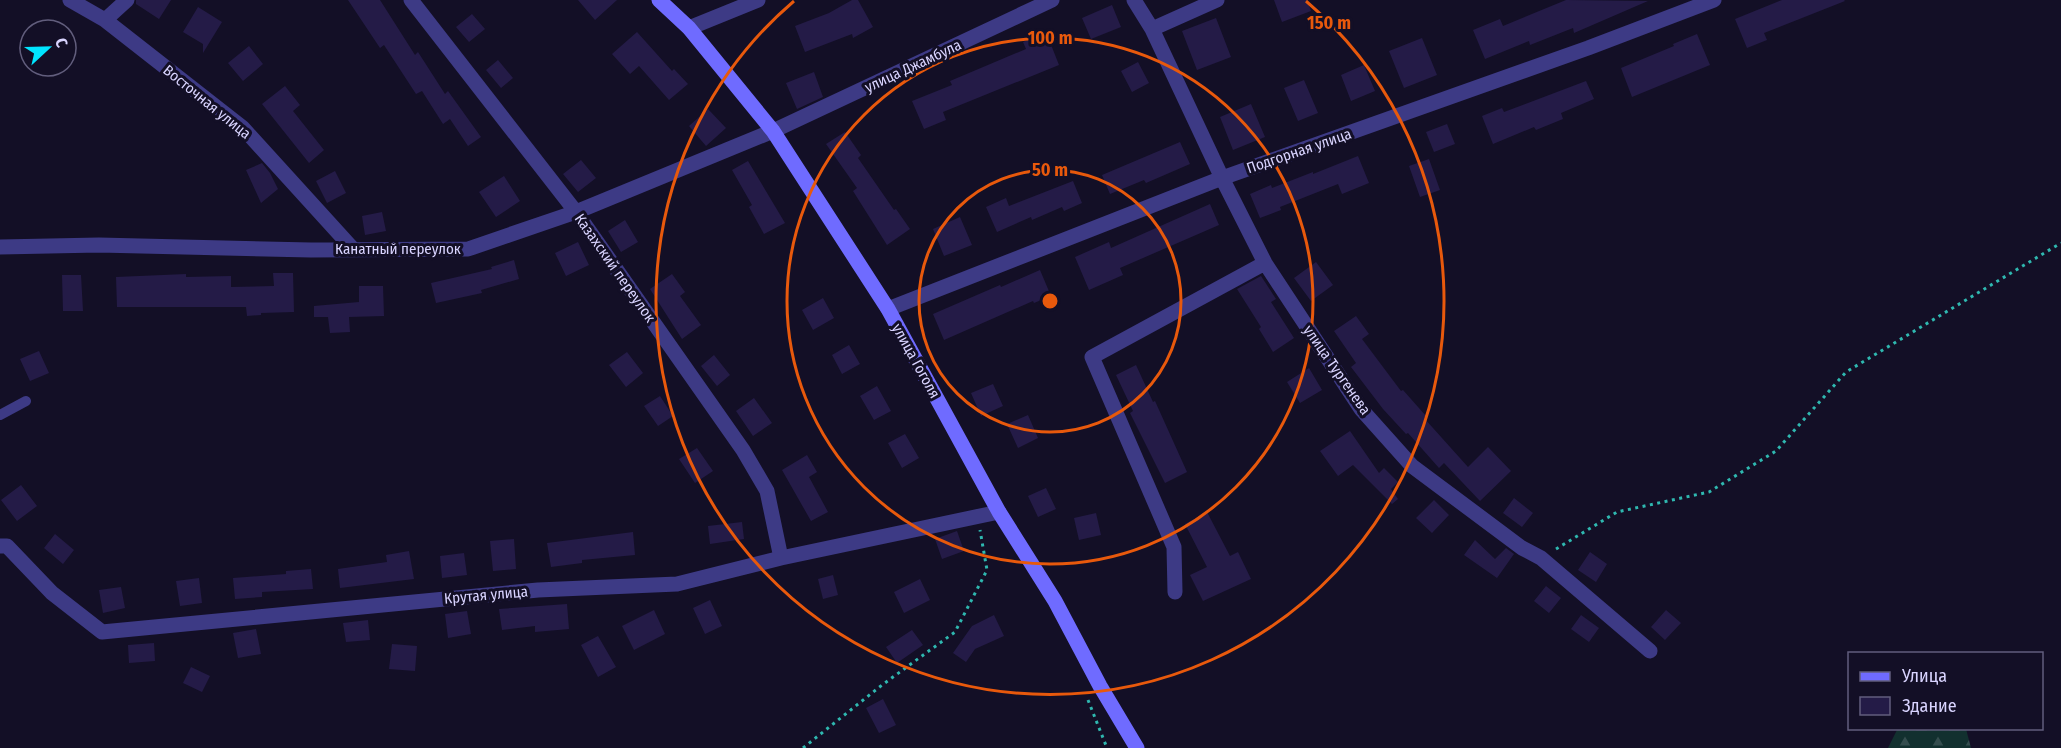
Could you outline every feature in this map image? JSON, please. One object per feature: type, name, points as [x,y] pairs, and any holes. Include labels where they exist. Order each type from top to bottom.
[{"type":"street","name":"Восточная улица","points":[[70,0],[105,20],[243,128],[353,249]]},
{"type":"street","points":[[105,20],[127,0]]},
{"type":"street","name":"Казахский переулок","points":[[411,0],[576,212],[743,450],[767,491],[781,558]]},
{"type":"street","name":"улица Гоголя","points":[[659,0],[689,28],[773,131],[888,309],[999,512],[1055,601],[1100,687],[1137,748]]},
{"type":"street","points":[[689,28],[758,0]]},
{"type":"street","name":"улица Джамбула","points":[[773,131],[1052,0]]},
{"type":"street","name":"улица Тургенева","points":[[1134,0],[1152,29],[1265,263],[1362,409],[1413,466],[1522,548],[1541,558],[1650,651]]},
{"type":"street","points":[[1152,29],[1217,0]]},
{"type":"street","name":"Подгорная улица","points":[[888,309],[1222,178],[1577,52],[1714,0]]},
{"type":"street","name":"Канатный переулок","points":[[0,247],[99,245],[310,250],[468,249],[576,212],[773,131]]},
{"type":"street","points":[[1175,591],[1174,547],[1092,357],[1265,263]]},
{"type":"street","name":"Крутая улица","points":[[2,543],[52,593],[102,632],[538,590],[677,584],[781,558],[999,512]]},
{"type":"lane","points":[[0,415],[26,401]]},
{"type":"path","points":[[1541,558],[1617,512],[1709,492],[1776,451],[1846,372],[2061,243]]},
{"type":"path","points":[[803,748],[882,685],[956,632],[987,570],[978,517]]},
{"type":"green space","points":[[1897,730],[1966,730],[1971,748],[1888,748]]},
{"type":"building","points":[[136,0],[171,0],[159,19],[136,4]]},
{"type":"building","points":[[348,0],[380,0],[415,55],[418,52],[445,94],[448,91],[481,137],[468,146],[450,119],[443,124],[422,91],[416,94],[384,45],[380,48]]},
{"type":"building","points":[[578,0],[617,0],[595,20]]},
{"type":"building","points":[[852,0],[858,0],[873,27],[853,38],[852,34],[805,52],[795,26],[829,13]]},
{"type":"building","points":[[1274,0],[1307,0],[1311,11],[1282,22]]},
{"type":"building","points":[[1566,0],[1648,1],[1574,33],[1573,28],[1530,45],[1529,41],[1485,59],[1473,30],[1500,19],[1503,26]]},
{"type":"building","points":[[1782,0],[1845,1],[1764,33],[1767,40],[1747,48],[1735,19]]},
{"type":"building","points":[[1112,5],[1121,27],[1091,39],[1082,18]]},
{"type":"building","points":[[198,7],[222,22],[203,53],[203,44],[183,32]]},
{"type":"building","points":[[472,14],[485,29],[469,42],[456,27]]},
{"type":"building","points":[[1216,18],[1231,57],[1197,70],[1182,31]]},
{"type":"building","points":[[637,32],[672,71],[674,69],[688,84],[669,100],[639,66],[630,74],[612,54]]},
{"type":"building","points":[[1046,32],[1059,65],[943,112],[946,120],[924,129],[912,101],[952,85],[950,81],[1026,49],[1023,42]]},
{"type":"building","points":[[1697,34],[1710,65],[1632,97],[1621,68]]},
{"type":"building","points":[[1422,38],[1437,75],[1404,88],[1389,51]]},
{"type":"building","points":[[249,46],[263,64],[243,81],[228,63]]},
{"type":"building","points":[[498,60],[513,78],[501,88],[486,70]]},
{"type":"building","points":[[1138,62],[1149,83],[1132,92],[1121,71]]},
{"type":"building","points":[[1364,65],[1375,91],[1351,101],[1341,75]]},
{"type":"building","points":[[814,72],[823,97],[797,109],[786,83]]},
{"type":"building","points":[[1304,80],[1318,113],[1298,121],[1284,88]]},
{"type":"building","points":[[1586,81],[1594,99],[1561,113],[1563,119],[1536,130],[1534,127],[1493,144],[1482,116],[1502,108],[1504,112]]},
{"type":"building","points":[[285,86],[300,105],[293,111],[324,150],[309,163],[262,104]]},
{"type":"building","points":[[1251,104],[1265,137],[1233,150],[1220,117]]},
{"type":"building","points":[[708,109],[726,128],[706,146],[689,126]]},
{"type":"building","points":[[1447,124],[1455,144],[1434,152],[1426,132]]},
{"type":"building","points":[[845,132],[861,155],[858,158],[910,229],[887,245],[853,191],[857,188],[826,144]]},
{"type":"building","points":[[1180,142],[1190,164],[1146,183],[1144,180],[1110,194],[1102,175]]},
{"type":"building","points":[[1358,156],[1369,183],[1342,194],[1338,184],[1280,207],[1281,210],[1260,218],[1250,194],[1271,185],[1272,188],[1313,172],[1313,174]]},
{"type":"building","points":[[1429,159],[1440,190],[1420,197],[1409,166]]},
{"type":"building","points":[[581,160],[596,178],[578,192],[563,174]]},
{"type":"building","points":[[748,161],[785,223],[764,234],[749,207],[752,205],[732,170]]},
{"type":"building","points":[[262,163],[278,189],[261,203],[246,170]]},
{"type":"building","points":[[335,171],[346,193],[327,203],[316,181]]},
{"type":"building","points":[[504,176],[520,201],[496,217],[479,192]]},
{"type":"building","points":[[1073,181],[1082,203],[1064,211],[1062,207],[1032,220],[1031,217],[997,232],[986,207],[1006,198],[1009,206]]},
{"type":"building","points":[[1210,204],[1219,225],[1120,268],[1123,275],[1089,290],[1075,257],[1109,242],[1111,248]]},
{"type":"building","points":[[382,212],[386,231],[365,235],[362,216]]},
{"type":"building","points":[[960,217],[972,245],[944,256],[933,229]]},
{"type":"building","points":[[625,220],[638,242],[621,252],[608,231]]},
{"type":"building","points":[[578,242],[589,265],[566,276],[555,253]]},
{"type":"building","points":[[514,260],[519,279],[481,290],[482,293],[436,303],[431,283],[492,269],[491,267]]},
{"type":"building","points":[[1316,262],[1333,285],[1311,301],[1294,278]]},
{"type":"building","points":[[1040,270],[1051,296],[1034,303],[1033,301],[944,340],[933,314]]},
{"type":"building","points":[[273,273],[293,273],[294,312],[261,313],[261,315],[247,316],[246,307],[117,307],[116,277],[186,274],[186,277],[231,276],[231,287],[274,286]]},
{"type":"building","points":[[672,274],[685,292],[680,296],[701,325],[682,339],[650,289]]},
{"type":"building","points":[[62,275],[81,275],[83,311],[63,311]]},
{"type":"building","points":[[1261,276],[1276,299],[1271,302],[1294,338],[1273,352],[1259,329],[1261,327],[1237,289]]},
{"type":"building","points":[[359,286],[383,286],[384,316],[349,317],[350,332],[330,333],[328,317],[314,317],[314,306],[359,302]]},
{"type":"building","points":[[823,298],[834,318],[813,330],[802,310]]},
{"type":"building","points":[[1356,316],[1369,334],[1362,339],[1401,391],[1403,390],[1426,416],[1424,418],[1468,467],[1488,447],[1511,471],[1480,501],[1444,463],[1439,468],[1408,433],[1406,434],[1383,409],[1351,367],[1356,363],[1334,331]]},
{"type":"building","points":[[849,345],[860,364],[842,374],[832,355]]},
{"type":"building","points":[[39,351],[49,373],[30,381],[20,359]]},
{"type":"building","points":[[627,352],[643,373],[626,387],[609,365]]},
{"type":"building","points":[[714,355],[730,375],[717,386],[701,366]]},
{"type":"building","points":[[1136,365],[1187,472],[1165,483],[1130,413],[1133,411],[1116,375]]},
{"type":"building","points":[[1309,368],[1322,390],[1300,403],[1287,382]]},
{"type":"building","points":[[993,384],[1003,406],[981,416],[971,393]]},
{"type":"building","points":[[877,386],[891,411],[874,420],[860,396]]},
{"type":"building","points":[[660,396],[673,416],[658,426],[644,406]]},
{"type":"building","points":[[754,398],[772,423],[753,436],[736,411]]},
{"type":"building","points":[[1028,415],[1038,438],[1018,448],[1007,424]]},
{"type":"building","points":[[1350,431],[1379,473],[1384,468],[1398,482],[1391,489],[1398,499],[1392,504],[1353,465],[1338,476],[1320,451]]},
{"type":"building","points":[[905,434],[919,458],[902,468],[888,443]]},
{"type":"building","points":[[697,448],[713,471],[695,483],[679,459]]},
{"type":"building","points":[[807,455],[817,472],[809,477],[828,512],[811,521],[782,470]]},
{"type":"building","points":[[21,485],[37,506],[17,521],[1,500]]},
{"type":"building","points":[[1046,488],[1056,509],[1038,517],[1028,496]]},
{"type":"building","points":[[1514,498],[1533,513],[1522,527],[1503,513]]},
{"type":"building","points":[[1434,500],[1449,515],[1432,533],[1416,518]]},
{"type":"building","points":[[1207,512],[1230,556],[1238,552],[1251,579],[1203,601],[1190,575],[1207,567],[1185,524]]},
{"type":"building","points":[[1096,513],[1101,535],[1079,540],[1074,518]]},
{"type":"building","points":[[742,522],[744,539],[710,544],[708,526]]},
{"type":"building","points":[[957,531],[964,551],[942,559],[935,539]]},
{"type":"building","points":[[633,532],[635,555],[582,560],[582,563],[551,567],[547,543]]},
{"type":"building","points":[[55,534],[74,550],[63,564],[44,548]]},
{"type":"building","points":[[514,539],[516,569],[493,571],[490,541]]},
{"type":"building","points":[[1475,540],[1495,559],[1506,548],[1514,554],[1497,578],[1464,555]]},
{"type":"building","points":[[409,551],[414,579],[340,588],[338,569],[387,562],[386,555]]},
{"type":"building","points":[[1590,552],[1607,564],[1596,582],[1578,570]]},
{"type":"building","points":[[464,553],[467,575],[442,578],[440,556]]},
{"type":"building","points":[[311,569],[313,589],[262,592],[262,597],[235,599],[233,578],[286,574],[286,571]]},
{"type":"building","points":[[833,575],[838,595],[823,599],[818,579]]},
{"type":"building","points":[[199,578],[202,603],[180,606],[176,581]]},
{"type":"building","points":[[920,579],[930,600],[904,613],[894,592]]},
{"type":"building","points":[[1546,586],[1561,598],[1549,613],[1534,601]]},
{"type":"building","points":[[121,587],[125,608],[103,613],[99,590]]},
{"type":"building","points":[[710,600],[722,626],[705,634],[693,608]]},
{"type":"building","points":[[567,604],[569,629],[535,632],[535,626],[502,630],[499,609]]},
{"type":"building","points":[[654,610],[665,634],[634,650],[622,626]]},
{"type":"building","points":[[1666,610],[1681,623],[1665,640],[1651,627]]},
{"type":"building","points":[[467,611],[471,634],[448,638],[445,614]]},
{"type":"building","points":[[994,615],[1004,636],[975,649],[966,662],[953,653],[972,626]]},
{"type":"building","points":[[1581,615],[1599,628],[1589,642],[1571,629]]},
{"type":"building","points":[[368,620],[370,640],[346,642],[343,623]]},
{"type":"building","points":[[256,629],[261,654],[238,658],[233,633]]},
{"type":"building","points":[[912,630],[923,645],[897,663],[886,647]]},
{"type":"building","points":[[598,636],[616,667],[598,677],[581,645]]},
{"type":"building","points":[[154,643],[155,661],[129,663],[128,645]]},
{"type":"building","points":[[392,644],[417,646],[415,671],[389,669]]},
{"type":"building","points":[[191,667],[210,676],[202,692],[183,683]]},
{"type":"building","points":[[883,699],[896,725],[879,733],[866,708]]}]
